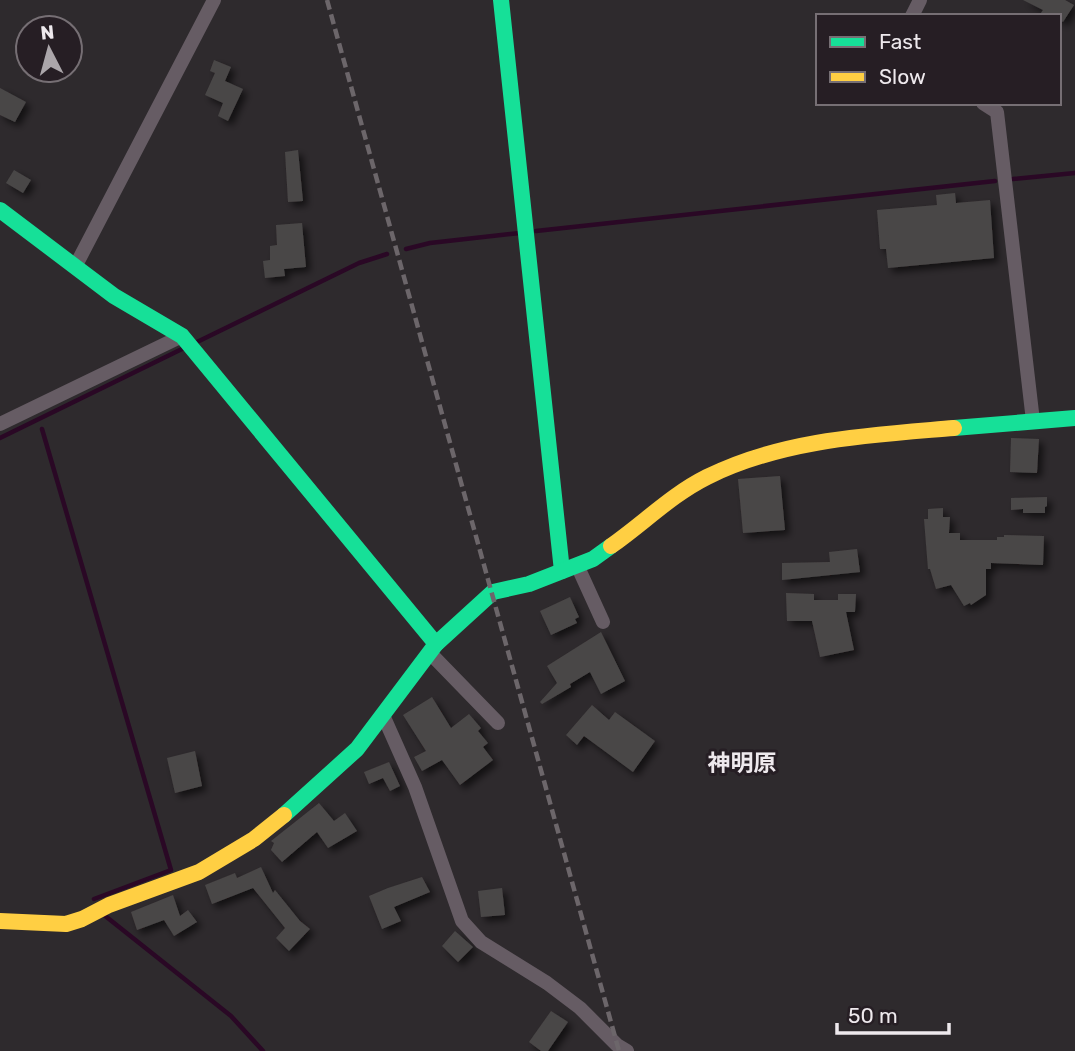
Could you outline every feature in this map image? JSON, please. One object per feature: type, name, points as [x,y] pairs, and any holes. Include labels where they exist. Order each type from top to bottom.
[{"type":"street","points":[[75,267],[214,0]]},
{"type":"street","points":[[501,0],[569,568],[603,622]]},
{"type":"street","points":[[986,105],[997,112],[1033,421]]},
{"type":"street","points":[[0,210],[114,296],[182,336],[433,649],[498,723]]},
{"type":"street","points":[[0,424],[182,336]]},
{"type":"street","points":[[0,921],[66,924],[82,919],[109,905],[199,872],[254,839],[356,749],[433,649],[493,592],[529,584],[593,559],[665,502],[707,477],[756,456],[819,443],[892,433],[1075,418]]},
{"type":"street","points":[[383,715],[415,788],[462,921],[481,943],[547,983],[626,1051]]},
{"type":"building","points":[[1023,0],[1065,0],[1074,5],[1063,22],[1061,14],[1040,14],[1043,10]]},
{"type":"building","points":[[214,60],[231,67],[225,81],[243,89],[228,121],[218,116],[223,103],[205,95],[215,73],[210,71]]},
{"type":"building","points":[[0,88],[26,102],[15,122],[0,115]]},
{"type":"building","points":[[298,150],[303,201],[288,202],[285,152]]},
{"type":"building","points":[[14,170],[31,180],[23,193],[6,183]]},
{"type":"building","points":[[955,193],[956,203],[990,200],[994,258],[888,268],[886,249],[880,249],[877,210],[937,205],[936,195]]},
{"type":"building","points":[[302,223],[306,267],[284,269],[285,276],[265,278],[263,261],[270,260],[270,246],[277,245],[276,225]]},
{"type":"building","points":[[1011,438],[1039,439],[1037,473],[1010,472]]},
{"type":"building","points":[[780,476],[785,530],[743,533],[738,479]]},
{"type":"building","points":[[1047,497],[1045,513],[1011,510],[1011,498]]},
{"type":"building","points":[[943,508],[943,517],[950,517],[949,533],[960,533],[960,540],[997,540],[997,537],[1004,535],[1044,536],[1043,565],[991,563],[991,569],[986,569],[986,595],[971,605],[970,603],[964,606],[951,585],[936,589],[928,569],[924,519],[928,519],[928,509]]},
{"type":"building","points":[[857,549],[860,572],[782,580],[782,563],[830,562],[829,552]]},
{"type":"building","points":[[786,593],[814,594],[814,600],[838,600],[838,594],[856,594],[855,612],[846,612],[854,650],[820,657],[812,621],[787,621]]},
{"type":"building","points":[[570,597],[579,617],[575,619],[577,623],[551,635],[540,611]]},
{"type":"building","points":[[601,632],[625,681],[601,694],[590,672],[542,704],[540,702],[557,683],[547,666]]},
{"type":"building","points":[[432,697],[451,728],[469,714],[481,728],[478,731],[488,743],[483,747],[493,760],[460,785],[442,760],[422,771],[414,757],[426,751],[403,715]]},
{"type":"building","points":[[592,705],[609,720],[615,712],[655,741],[633,772],[584,736],[577,745],[566,735]]},
{"type":"building","points":[[195,751],[202,786],[175,793],[167,758]]},
{"type":"building","points":[[389,762],[400,786],[390,791],[383,778],[369,784],[364,772]]},
{"type":"building","points":[[319,803],[334,821],[345,813],[357,831],[328,848],[317,832],[282,862],[271,850],[274,843],[271,841]]},
{"type":"building","points":[[261,867],[273,893],[275,890],[310,929],[289,951],[276,938],[285,928],[253,888],[212,904],[205,885],[235,873],[237,878]]},
{"type":"building","points":[[422,877],[430,892],[394,907],[401,921],[382,929],[369,896]]},
{"type":"building","points":[[502,888],[505,915],[481,917],[478,891]]},
{"type":"building","points":[[173,895],[180,916],[188,910],[197,922],[174,936],[164,920],[137,930],[131,912]]},
{"type":"building","points":[[455,931],[473,947],[458,962],[442,946]]},
{"type":"building","points":[[551,1011],[568,1022],[548,1051],[541,1051],[529,1042]]},
{"type":"waterway","points":[[1013,179],[1075,173]]},
{"type":"waterway","points":[[536,231],[995,181]]},
{"type":"waterway","points":[[406,249],[430,243],[520,233]]},
{"type":"waterway","points":[[197,342],[359,263],[387,254]]},
{"type":"waterway","points":[[0,438],[184,348]]},
{"type":"waterway","points":[[42,429],[171,870],[94,899]]},
{"type":"waterway","points":[[104,915],[231,1016],[263,1051]]},
{"type":"railway","points":[[327,0],[619,1051]]},
{"type":"traffic: fast","points":[[501,0],[562,571]]},
{"type":"traffic: fast","points":[[0,210],[114,296],[182,336],[436,644]]},
{"type":"traffic: fast","points":[[954,428],[1075,418]]},
{"type":"traffic: fast","points":[[284,815],[357,749],[436,644],[493,592],[529,584],[593,559],[611,546]]},
{"type":"traffic: slow","points":[[611,546],[681,492],[736,464],[766,454],[828,441],[954,428]]},
{"type":"traffic: slow","points":[[0,921],[66,924],[82,919],[109,905],[199,872],[254,839],[284,815]]},
{"type":"district","name":"神明原","points":[[742,763]]}]
